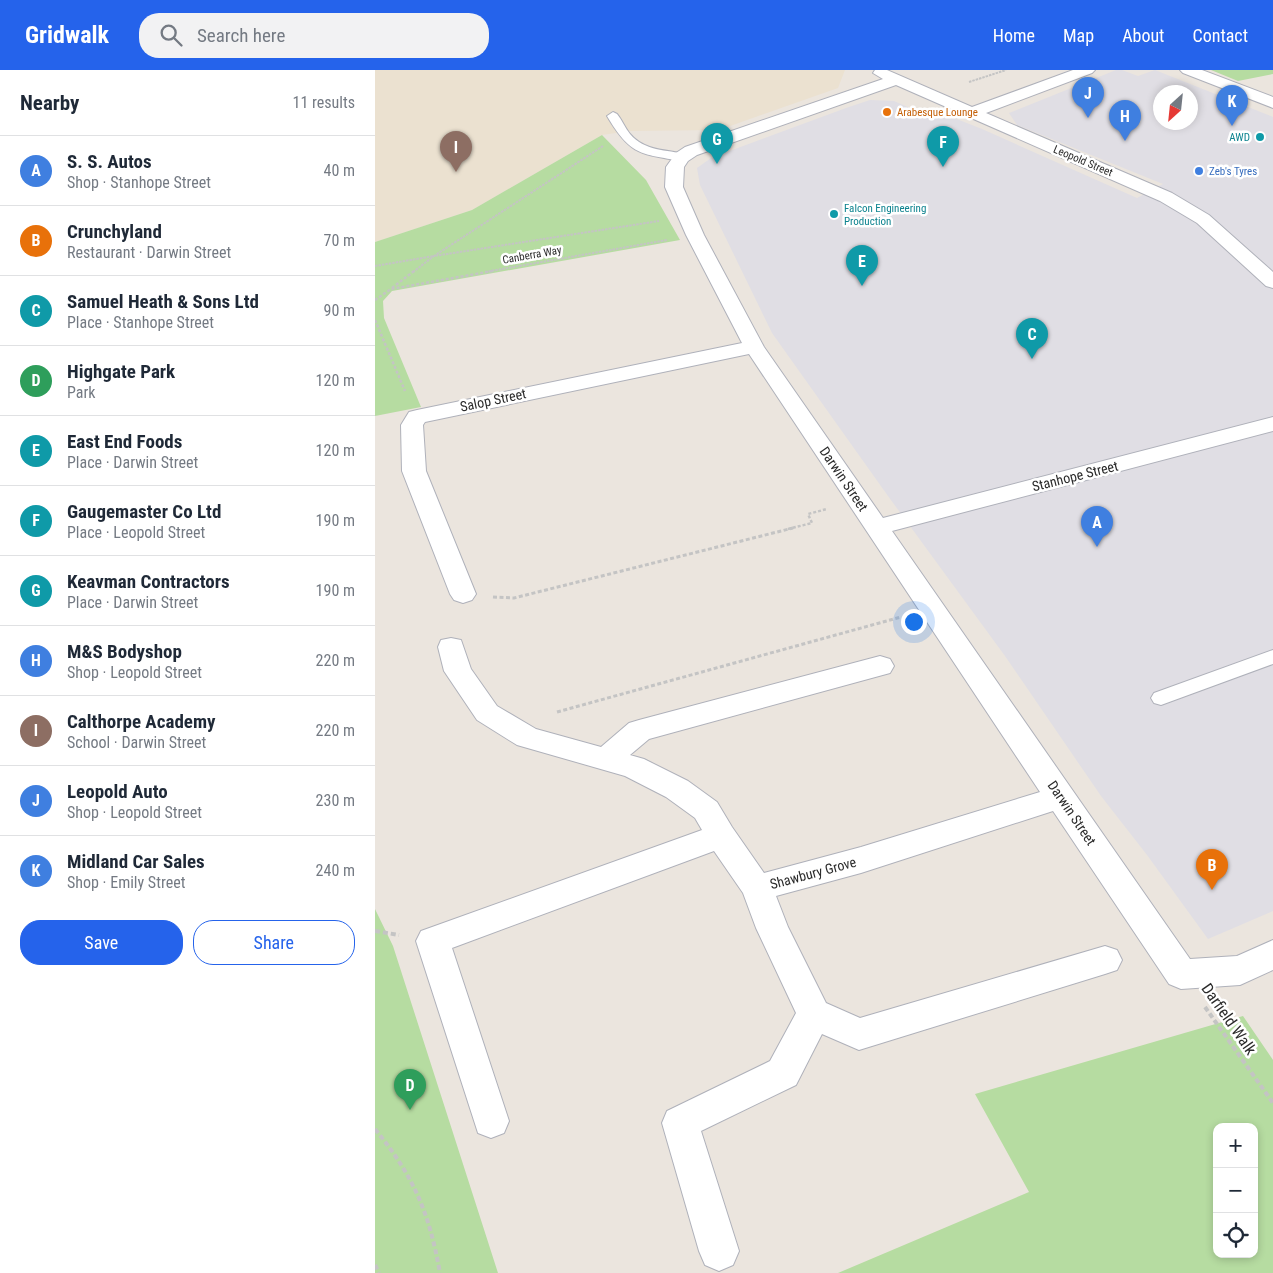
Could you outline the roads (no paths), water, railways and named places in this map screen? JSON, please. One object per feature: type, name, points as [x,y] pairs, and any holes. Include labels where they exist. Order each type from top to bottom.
[{"type":"street","name":"Leopold Street","points":[[874,70],[1166,197],[1203,220],[1273,282]]},
{"type":"street","points":[[1189,70],[1273,104]]},
{"type":"street","points":[[971,113],[1080,71]]},
{"type":"street","points":[[681,157],[691,151],[773,121],[896,80]]},
{"type":"street","points":[[1239,90],[1265,85]]},
{"type":"street","name":"Darwin Street","points":[[681,157],[675,167],[674,187],[691,226],[754,347],[1181,974],[1240,970],[1273,954]]},
{"type":"street","name":"Salop Street","points":[[463,594],[414,471],[412,425],[417,417],[754,347]]},
{"type":"street","name":"Stanhope Street","points":[[877,527],[1273,424]]},
{"type":"street","name":"Shawbury Grove","points":[[451,647],[458,671],[487,713],[527,736],[634,767],[677,790],[706,810],[721,836],[757,888],[861,860],[1061,796]]},
{"type":"street","points":[[606,759],[639,731],[880,666]]},
{"type":"street","points":[[491,1121],[433,942],[721,836]]},
{"type":"street","points":[[757,888],[772,928],[814,1014],[859,1034],[1105,960]]},
{"type":"street","points":[[719,1251],[680,1123],[783,1073],[814,1014]]},
{"type":"lane","points":[[613,116],[627,139],[635,145],[657,153],[681,157]]},
{"type":"lane","points":[[1161,698],[1273,657]]},
{"type":"place","name":"Arabesque Lounge","points":[[887,112]]},
{"type":"place","name":"Leopold Auto","points":[[1088,118]]},
{"type":"place","name":"Midland Car Sales","points":[[1232,126]]},
{"type":"place","name":"AWD","points":[[1260,137]]},
{"type":"place","name":"M&S Bodyshop","points":[[1125,141]]},
{"type":"place","name":"Keavman Contractors","points":[[717,164]]},
{"type":"place","name":"Gaugemaster Co Ltd","points":[[943,167]]},
{"type":"place","name":"Zeb's Tyres","points":[[1199,171]]},
{"type":"place","name":"Calthorpe Academy","points":[[456,172]]},
{"type":"place","name":"Falcon Engineering Production","points":[[834,214]]},
{"type":"place","name":"East End Foods","points":[[862,286]]},
{"type":"place","name":"Samuel Heath & Sons Ltd","points":[[1032,359]]},
{"type":"place","name":"S. S. Autos","points":[[1097,547]]},
{"type":"place","name":"Crunchyland","points":[[1212,890]]},
{"type":"place","name":"Highgate Park","points":[[410,1110]]}]
